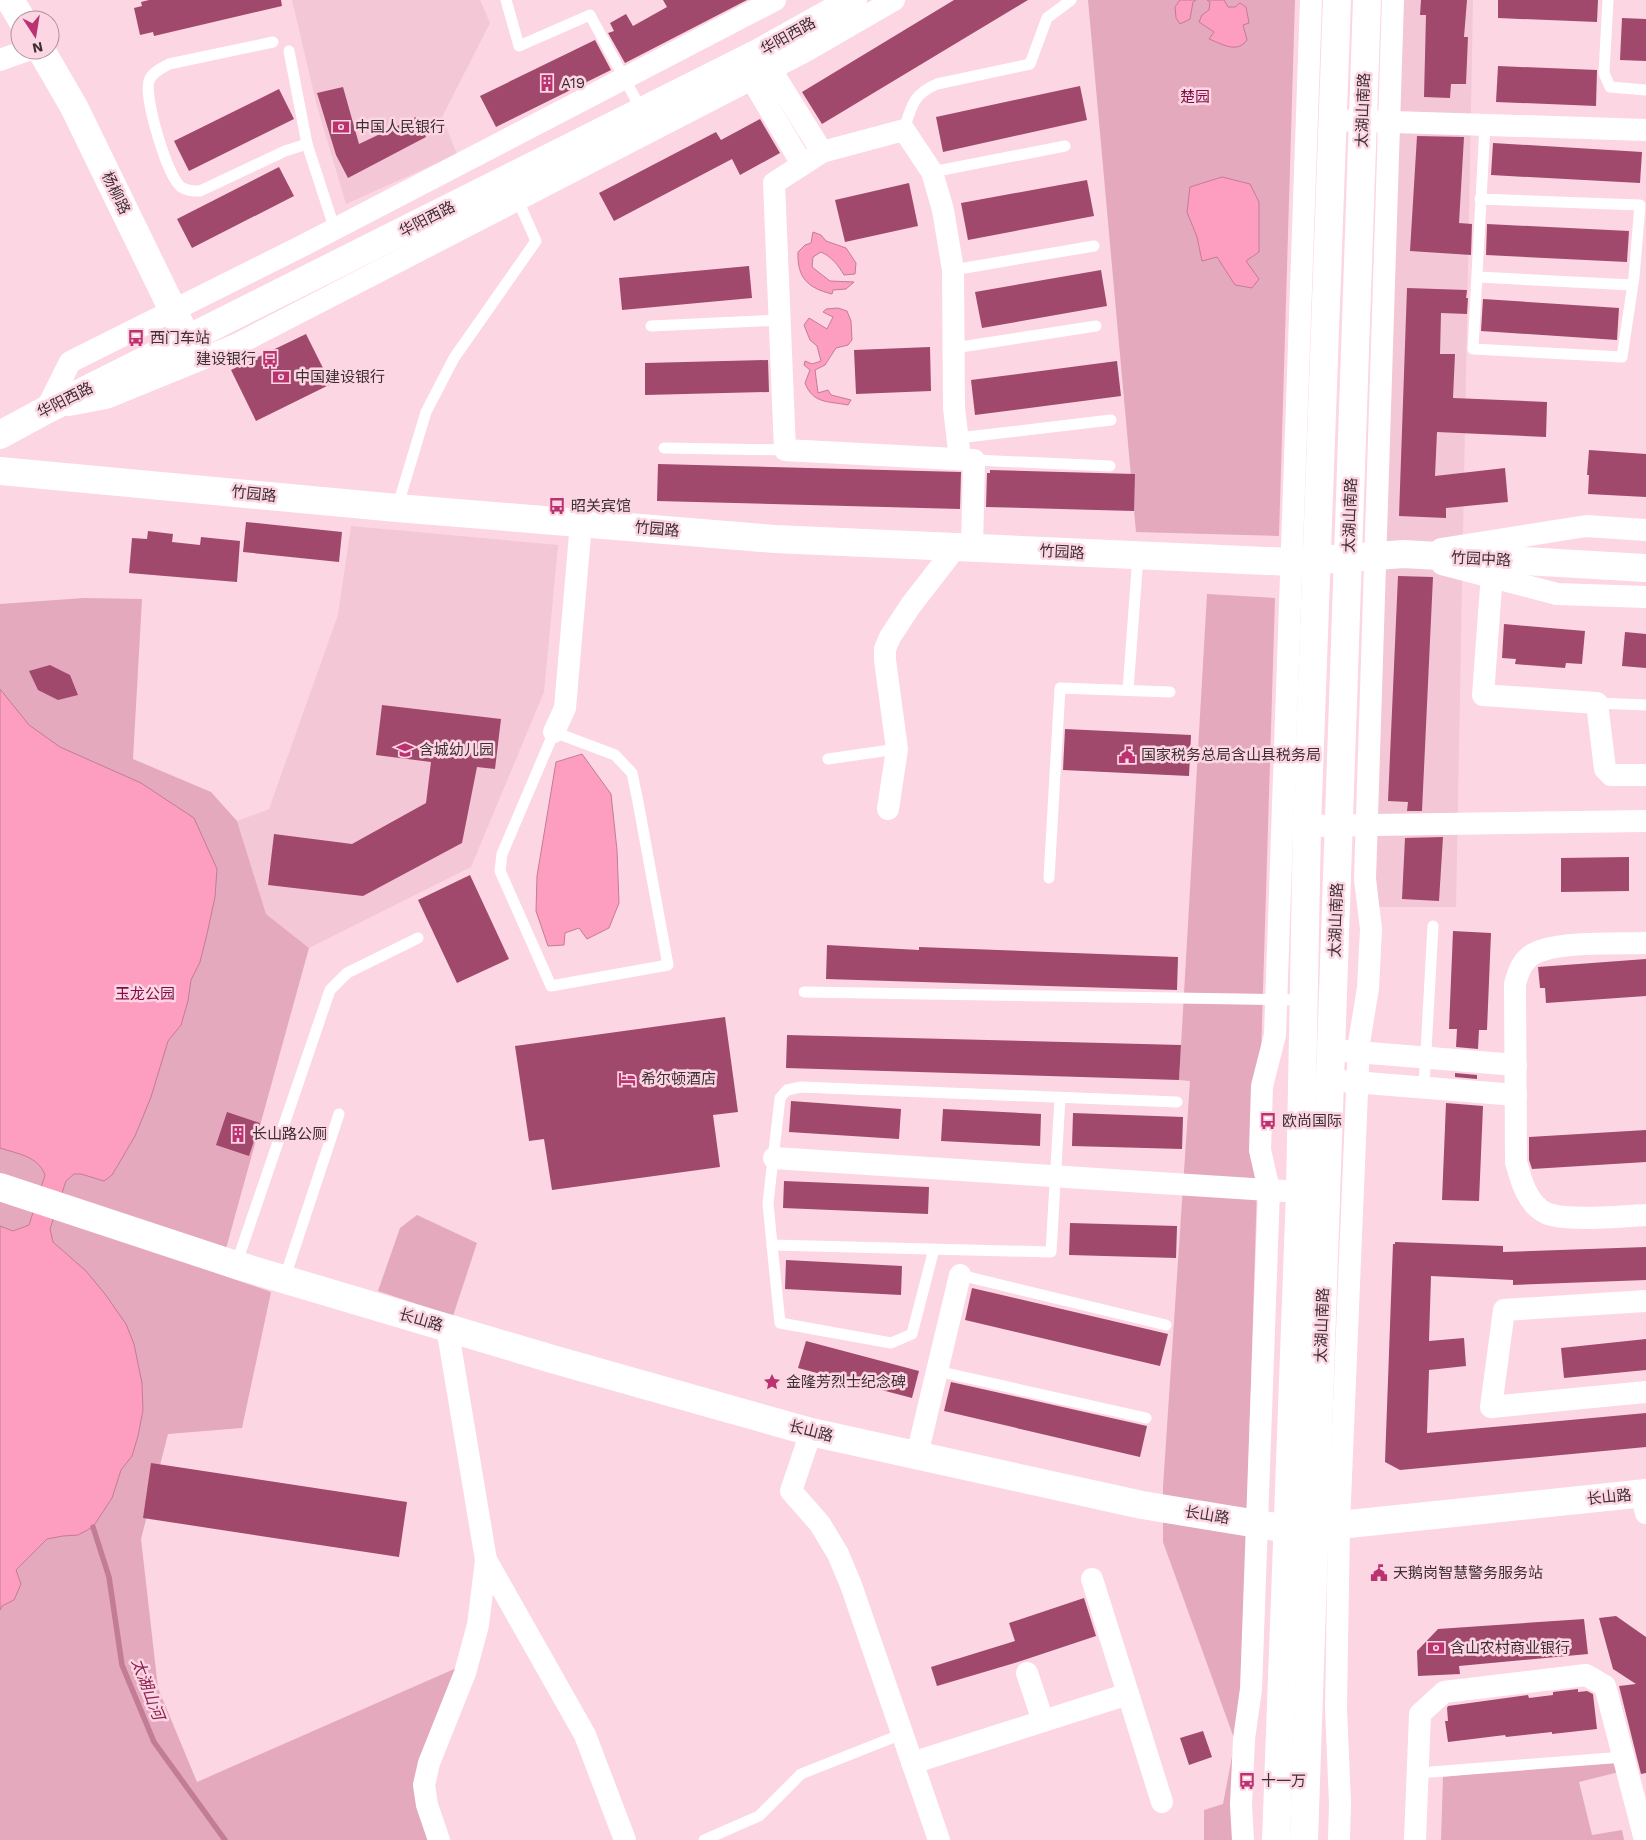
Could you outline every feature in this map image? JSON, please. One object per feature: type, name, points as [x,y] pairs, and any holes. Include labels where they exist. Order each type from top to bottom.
[{"type":"main road","name":"华阳西路","points":[[0,435],[187,339],[513,188],[642,111],[756,65],[853,0]]},
{"type":"main road","name":"太湖山南路","points":[[1276,1840],[1300,1192],[1290,1000],[1307,826],[1304,561],[1332,120],[1337,0]]},
{"type":"main road","name":"太湖山南路","points":[[1304,1840],[1327,1526],[1330,1080],[1367,0]]},
{"type":"main road","name":"杨柳路","points":[[47,60],[74,107],[187,339]]},
{"type":"main road","name":"竹园路","points":[[0,471],[398,508],[775,539],[1138,556],[1304,561]]},
{"type":"main road","name":"竹园中路","points":[[1304,561],[1404,554],[1646,568]]},
{"type":"main road","name":"长山路","points":[[0,1187],[284,1280],[811,1432],[1142,1505],[1288,1529],[1644,1500]]},
{"type":"street","points":[[46,410],[70,362],[335,230],[776,0]]},
{"type":"street","points":[[46,410],[106,398],[236,345],[513,188],[756,65],[894,0]]},
{"type":"street","points":[[1243,1840],[1241,1805],[1244,1739],[1251,1689],[1269,1190],[1260,1150],[1262,1086],[1275,1035],[1290,1000],[1304,561],[1311,0]]},
{"type":"street","points":[[1339,1840],[1340,1803],[1327,1526],[1358,1052],[1368,988],[1371,930],[1365,879],[1366,824],[1393,0]]},
{"type":"street","points":[[756,65],[822,152]]},
{"type":"street","points":[[756,65],[802,164]]},
{"type":"street","points":[[1332,120],[1646,130]]},
{"type":"street","points":[[888,809],[897,749],[885,649],[890,637],[911,605],[964,547],[964,452],[954,408],[953,270],[943,210],[932,172],[904,130],[822,152],[774,183],[785,450],[964,452]]},
{"type":"street","points":[[554,732],[565,708],[581,523]]},
{"type":"street","points":[[1404,554],[1586,526],[1646,530]]},
{"type":"street","points":[[1404,554],[1557,594],[1646,597]]},
{"type":"street","points":[[1492,560],[1483,695],[1597,703],[1605,769],[1611,775],[1646,775]]},
{"type":"street","points":[[1307,826],[1339,824],[1646,821]]},
{"type":"street","points":[[1646,943],[1568,946],[1545,949],[1530,956],[1520,967],[1515,984],[1516,1162],[1521,1182],[1531,1200],[1546,1213],[1565,1218],[1646,1215]]},
{"type":"street","points":[[1331,1050],[1516,1065]]},
{"type":"street","points":[[1330,1080],[1424,1086],[1516,1095]]},
{"type":"street","points":[[774,1158],[1300,1192]]},
{"type":"street","points":[[917,1455],[960,1276]]},
{"type":"street","points":[[1646,1301],[1504,1310],[1491,1407],[1646,1392]]},
{"type":"street","points":[[439,1840],[427,1805],[424,1785],[429,1763],[465,1673],[478,1626],[486,1560],[447,1328]]},
{"type":"street","points":[[811,1432],[792,1491],[820,1524],[838,1554],[851,1585],[939,1840]]},
{"type":"street","points":[[486,1560],[585,1735],[625,1840]]},
{"type":"street","points":[[1092,1579],[1162,1802]]},
{"type":"street","points":[[1027,1673],[1043,1721]]},
{"type":"street","points":[[1415,1840],[1420,1714],[1444,1692],[1586,1675],[1606,1686],[1645,1840]]},
{"type":"street","points":[[912,1763],[1128,1694]]},
{"type":"lane","points":[[506,0],[518,46],[590,15],[642,111]]},
{"type":"lane","points":[[904,130],[910,108],[924,90],[937,84],[1030,64],[1048,18],[1071,0]]},
{"type":"lane","points":[[1608,0],[1604,74],[1610,87],[1646,90]]},
{"type":"lane","points":[[273,42],[169,64],[156,71],[149,80],[148,92],[164,160],[181,187],[190,191],[200,191],[285,151],[307,144]]},
{"type":"lane","points":[[289,51],[307,144],[335,230]]},
{"type":"lane","points":[[1480,199],[1640,205],[1633,280],[1622,357],[1473,349],[1478,277],[1480,199],[1485,125]]},
{"type":"lane","points":[[932,172],[1065,146]]},
{"type":"lane","points":[[398,508],[426,412],[454,358],[536,241],[513,188]]},
{"type":"lane","points":[[953,270],[1094,246]]},
{"type":"lane","points":[[1478,277],[1633,280],[1646,278]]},
{"type":"lane","points":[[651,326],[781,320]]},
{"type":"lane","points":[[954,348],[1096,326]]},
{"type":"lane","points":[[964,452],[1112,420]]},
{"type":"lane","points":[[664,448],[785,450]]},
{"type":"lane","points":[[964,452],[1110,466]]},
{"type":"lane","points":[[1128,690],[1138,556]]},
{"type":"lane","points":[[1049,878],[1060,688],[1170,692]]},
{"type":"lane","points":[[1597,703],[1646,705]]},
{"type":"lane","points":[[554,732],[615,755],[632,773],[668,965],[551,986],[500,870],[502,854],[554,732]]},
{"type":"lane","points":[[828,759],[897,749]]},
{"type":"lane","points":[[1424,1086],[1433,926]]},
{"type":"lane","points":[[236,1265],[330,990],[347,973],[418,938]]},
{"type":"lane","points":[[804,992],[1290,1000]]},
{"type":"lane","points":[[934,1249],[912,1334],[891,1343],[780,1323],[768,1203],[780,1098],[787,1090],[801,1087],[1177,1102]]},
{"type":"lane","points":[[772,1245],[1051,1252],[1060,1098]]},
{"type":"lane","points":[[284,1280],[339,1114]]},
{"type":"lane","points":[[960,1276],[1166,1326]]},
{"type":"lane","points":[[937,1370],[1146,1418]]},
{"type":"lane","points":[[704,1840],[759,1816],[802,1774],[902,1734]]},
{"type":"lane","points":[[1418,1773],[1624,1757]]},
{"type":"shaded area","points":[[292,0],[480,0],[490,23],[442,117],[457,154],[346,204],[317,106]]},
{"type":"shaded area","points":[[1180,0],[1196,0],[1193,2],[1190,19],[1180,24],[1176,18],[1175,7]]},
{"type":"shaded area","points":[[1207,0],[1224,0],[1228,7],[1235,7],[1240,3],[1246,7],[1249,23],[1243,25],[1247,40],[1243,44],[1229,47],[1209,39],[1214,32],[1199,22],[1202,15],[1209,10],[1210,2]]},
{"type":"shaded area","points":[[1401,0],[1473,0],[1456,907],[1375,907]]},
{"type":"shaded area","points":[[1222,177],[1250,184],[1259,202],[1259,252],[1246,261],[1259,279],[1252,288],[1235,285],[1217,257],[1202,261],[1197,237],[1187,212],[1190,187]]},
{"type":"shaded area","points":[[813,232],[821,235],[826,241],[846,248],[856,263],[855,274],[844,275],[825,254],[821,252],[813,257],[812,267],[830,281],[854,282],[846,289],[833,290],[832,294],[824,292],[810,285],[802,275],[798,261],[798,252],[805,245],[811,243]]},
{"type":"shaded area","points":[[838,308],[847,311],[851,321],[852,340],[848,345],[836,348],[825,365],[815,370],[818,393],[828,390],[831,395],[851,400],[848,405],[817,398],[808,390],[805,383],[810,370],[804,365],[805,361],[812,364],[821,361],[817,346],[810,340],[804,325],[809,318],[827,329],[833,317],[823,312],[826,309]]},
{"type":"shaded area","name":"含城幼儿园","points":[[351,526],[558,545],[544,692],[471,867],[309,948],[266,914],[237,821],[269,809],[338,615]]},
{"type":"shaded area","points":[[0,689],[29,725],[60,747],[141,783],[194,818],[217,869],[215,897],[207,934],[200,962],[191,980],[188,1001],[181,1025],[168,1041],[151,1097],[135,1136],[112,1175],[104,1181],[81,1174],[74,1174],[66,1181],[50,1229],[53,1242],[86,1271],[126,1324],[134,1344],[142,1383],[143,1410],[138,1436],[132,1456],[121,1470],[112,1498],[93,1527],[78,1535],[47,1539],[16,1570],[21,1584],[14,1600],[2,1606],[0,1610],[0,1226],[13,1231],[29,1225],[45,1175],[38,1164],[27,1157],[0,1148]]},
{"type":"shaded area","points":[[582,754],[611,794],[617,850],[619,903],[609,928],[587,939],[579,928],[565,933],[564,945],[548,946],[536,911],[537,876],[556,762]]},
{"type":"green space","name":"楚园","points":[[1088,0],[1295,0],[1279,536],[1136,532]]},
{"type":"green space","points":[[1207,594],[1275,598],[1237,1840],[1204,1840],[1204,1810],[1223,1804],[1235,1741],[1163,1542],[1163,1487],[1190,1081],[1179,1080]]},
{"type":"green space","name":"玉龙公园","points":[[84,598],[142,599],[133,759],[211,792],[237,821],[266,914],[309,948],[219,1274],[271,1292],[242,1428],[168,1434],[141,1539],[158,1688],[197,1782],[461,1666],[423,1763],[431,1840],[0,1840],[0,604]]},
{"type":"green space","points":[[417,1215],[477,1243],[453,1316],[378,1291],[400,1228]]},
{"type":"green space","points":[[1606,1760],[1618,1761],[1623,1771],[1579,1782],[1592,1835],[1622,1830],[1624,1840],[1441,1840],[1443,1777]]},
{"type":"building","points":[[149,0],[281,0],[282,6],[154,36],[153,32],[140,35],[134,8],[142,6],[141,2]]},
{"type":"building","points":[[663,0],[747,0],[625,63],[608,33],[614,31],[610,23],[626,14],[633,26],[667,7]]},
{"type":"building","points":[[954,0],[1028,0],[822,124],[802,92]]},
{"type":"building","points":[[1421,0],[1467,0],[1464,37],[1468,37],[1466,84],[1451,84],[1450,98],[1424,97],[1426,15],[1420,15]]},
{"type":"building","points":[[1498,0],[1598,0],[1597,22],[1498,18]]},
{"type":"building","points":[[1622,18],[1646,19],[1646,61],[1620,60]]},
{"type":"building","name":"A19","points":[[595,40],[611,70],[496,127],[480,96]]},
{"type":"building","points":[[1498,66],[1597,70],[1596,106],[1496,102]]},
{"type":"building","points":[[1080,86],[1087,120],[943,152],[936,117]]},
{"type":"building","name":"中国人民银行","points":[[343,87],[359,144],[416,117],[426,137],[348,178],[336,155],[317,93]]},
{"type":"building","points":[[279,89],[294,119],[189,171],[174,141]]},
{"type":"building","points":[[760,119],[780,153],[740,175],[732,159],[614,221],[599,193],[716,132],[721,140]]},
{"type":"building","points":[[1417,136],[1464,137],[1459,223],[1472,224],[1471,255],[1410,251]]},
{"type":"building","points":[[1493,143],[1642,152],[1640,183],[1491,175]]},
{"type":"building","points":[[279,167],[294,196],[192,248],[177,219]]},
{"type":"building","points":[[1087,180],[1094,216],[968,240],[961,203]]},
{"type":"building","points":[[909,183],[918,226],[845,242],[835,200]]},
{"type":"building","points":[[1487,224],[1629,231],[1627,262],[1486,255]]},
{"type":"building","points":[[749,266],[752,298],[622,310],[619,278]]},
{"type":"building","points":[[1101,270],[1107,306],[982,328],[975,292]]},
{"type":"building","points":[[1407,288],[1467,290],[1467,314],[1441,313],[1440,354],[1455,354],[1453,398],[1547,402],[1546,437],[1437,432],[1435,476],[1505,468],[1508,502],[1446,508],[1446,518],[1399,516]]},
{"type":"building","points":[[1483,299],[1619,308],[1617,340],[1481,331]]},
{"type":"building","name":"中国建设银行","points":[[306,334],[331,384],[256,421],[231,370]]},
{"type":"building","points":[[930,347],[931,391],[856,394],[854,350]]},
{"type":"building","points":[[768,360],[769,392],[645,395],[645,363]]},
{"type":"building","points":[[1117,361],[1121,396],[975,415],[971,380]]},
{"type":"building","points":[[1589,450],[1646,454],[1646,497],[1588,494]]},
{"type":"building","points":[[658,464],[961,472],[960,509],[657,501]]},
{"type":"building","points":[[990,470],[1135,474],[1134,511],[986,507],[987,473],[990,473]]},
{"type":"building","points":[[246,522],[342,532],[339,562],[243,552]]},
{"type":"building","points":[[148,531],[173,534],[172,542],[200,545],[201,537],[240,541],[237,582],[129,573],[132,538],[147,539]]},
{"type":"building","points":[[1398,576],[1433,577],[1422,811],[1407,811],[1408,802],[1388,801]]},
{"type":"building","points":[[1504,624],[1585,631],[1582,664],[1566,663],[1565,668],[1515,664],[1516,659],[1502,658]]},
{"type":"building","points":[[1625,632],[1646,634],[1646,668],[1622,666]]},
{"type":"building","points":[[50,665],[70,675],[78,695],[58,700],[38,690],[29,671]]},
{"type":"building","points":[[382,705],[501,719],[495,769],[477,767],[462,843],[363,896],[268,885],[274,834],[352,844],[426,803],[431,762],[376,755]]},
{"type":"building","name":"国家税务总局含山县税务局","points":[[1065,729],[1191,735],[1189,776],[1063,770]]},
{"type":"building","points":[[1443,837],[1439,901],[1402,899],[1405,838]]},
{"type":"building","points":[[1629,857],[1629,891],[1561,892],[1561,858]]},
{"type":"building","points":[[470,875],[509,959],[457,983],[418,900]]},
{"type":"building","points":[[1453,931],[1491,933],[1487,1030],[1479,1030],[1478,1049],[1456,1047],[1457,1029],[1449,1029]]},
{"type":"building","points":[[827,945],[919,950],[919,947],[1178,957],[1177,990],[826,979]]},
{"type":"building","points":[[1646,959],[1646,996],[1546,1003],[1545,988],[1540,988],[1538,967]]},
{"type":"building","name":"希尔顿酒店","points":[[725,1017],[738,1112],[713,1115],[720,1167],[552,1190],[544,1139],[529,1141],[515,1046]]},
{"type":"building","points":[[787,1035],[1181,1045],[1179,1080],[786,1068]]},
{"type":"building","points":[[1455,1073],[1477,1075],[1477,1079],[1455,1077]]},
{"type":"building","points":[[791,1101],[901,1109],[899,1139],[789,1132]]},
{"type":"building","points":[[1446,1103],[1483,1106],[1479,1201],[1442,1200]]},
{"type":"building","points":[[943,1109],[1041,1114],[1040,1146],[941,1141]]},
{"type":"building","name":"长山路公厕","points":[[227,1112],[260,1123],[249,1156],[216,1145]]},
{"type":"building","points":[[1073,1113],[1183,1117],[1182,1149],[1072,1146]]},
{"type":"building","points":[[1646,1130],[1646,1162],[1532,1169],[1529,1160],[1529,1137]]},
{"type":"building","points":[[784,1181],[929,1187],[928,1214],[783,1208]]},
{"type":"building","points":[[1070,1223],[1177,1226],[1176,1258],[1069,1255]]},
{"type":"building","points":[[1395,1242],[1503,1246],[1503,1252],[1646,1247],[1646,1280],[1513,1285],[1513,1280],[1431,1276],[1429,1341],[1464,1338],[1466,1366],[1429,1370],[1427,1433],[1646,1413],[1646,1447],[1400,1470],[1385,1462],[1393,1244]]},
{"type":"building","points":[[786,1260],[902,1266],[901,1295],[785,1289]]},
{"type":"building","points":[[972,1288],[1168,1334],[1160,1366],[965,1320]]},
{"type":"building","points":[[1646,1339],[1646,1370],[1564,1378],[1561,1348]]},
{"type":"building","points":[[806,1341],[919,1371],[912,1398],[798,1368]]},
{"type":"building","points":[[951,1382],[1147,1426],[1140,1457],[944,1411]]},
{"type":"building","points":[[151,1463],[407,1502],[399,1557],[143,1518]]},
{"type":"building","points":[[1084,1598],[1096,1636],[937,1686],[931,1667],[1015,1641],[1009,1623]]},
{"type":"building","points":[[1616,1616],[1646,1637],[1646,1773],[1641,1774],[1619,1686],[1636,1684],[1613,1669],[1599,1618]]},
{"type":"building","points":[[1584,1619],[1588,1654],[1459,1666],[1460,1674],[1418,1676],[1417,1651],[1438,1629]]},
{"type":"building","points":[[1578,1689],[1578,1692],[1587,1691],[1593,1694],[1597,1729],[1506,1737],[1505,1735],[1448,1742],[1445,1721],[1448,1721],[1448,1706],[1528,1695],[1529,1698],[1553,1695],[1553,1692]]},
{"type":"building","points":[[1203,1731],[1212,1757],[1189,1765],[1180,1738]]},
{"type":"waterway","name":"太湖山河","points":[[93,1527],[109,1577],[122,1665],[154,1742],[225,1840]]},
{"type":"place","name":"A19","points":[[547,83]]},
{"type":"place","name":"中国人民银行","points":[[341,127]]},
{"type":"place","name":"西门车站","points":[[136,338]]},
{"type":"place","name":"建设银行","points":[[270,359]]},
{"type":"place","name":"中国建设银行","points":[[281,377]]},
{"type":"place","name":"昭关宾馆","points":[[557,506]]},
{"type":"place","name":"含城幼儿园","points":[[405,750]]},
{"type":"place","name":"国家税务总局含山县税务局","points":[[1127,755]]},
{"type":"place","name":"希尔顿酒店","points":[[627,1079]]},
{"type":"place","name":"欧尚国际","points":[[1268,1121]]},
{"type":"place","name":"长山路公厕","points":[[238,1134]]},
{"type":"place","name":"金隆芳烈士纪念碑","points":[[772,1382]]},
{"type":"place","name":"天鹅岗智慧警务服务站","points":[[1379,1573]]},
{"type":"place","name":"含山农村商业银行","points":[[1436,1648]]},
{"type":"place","name":"十一万","points":[[1247,1781]]}]
